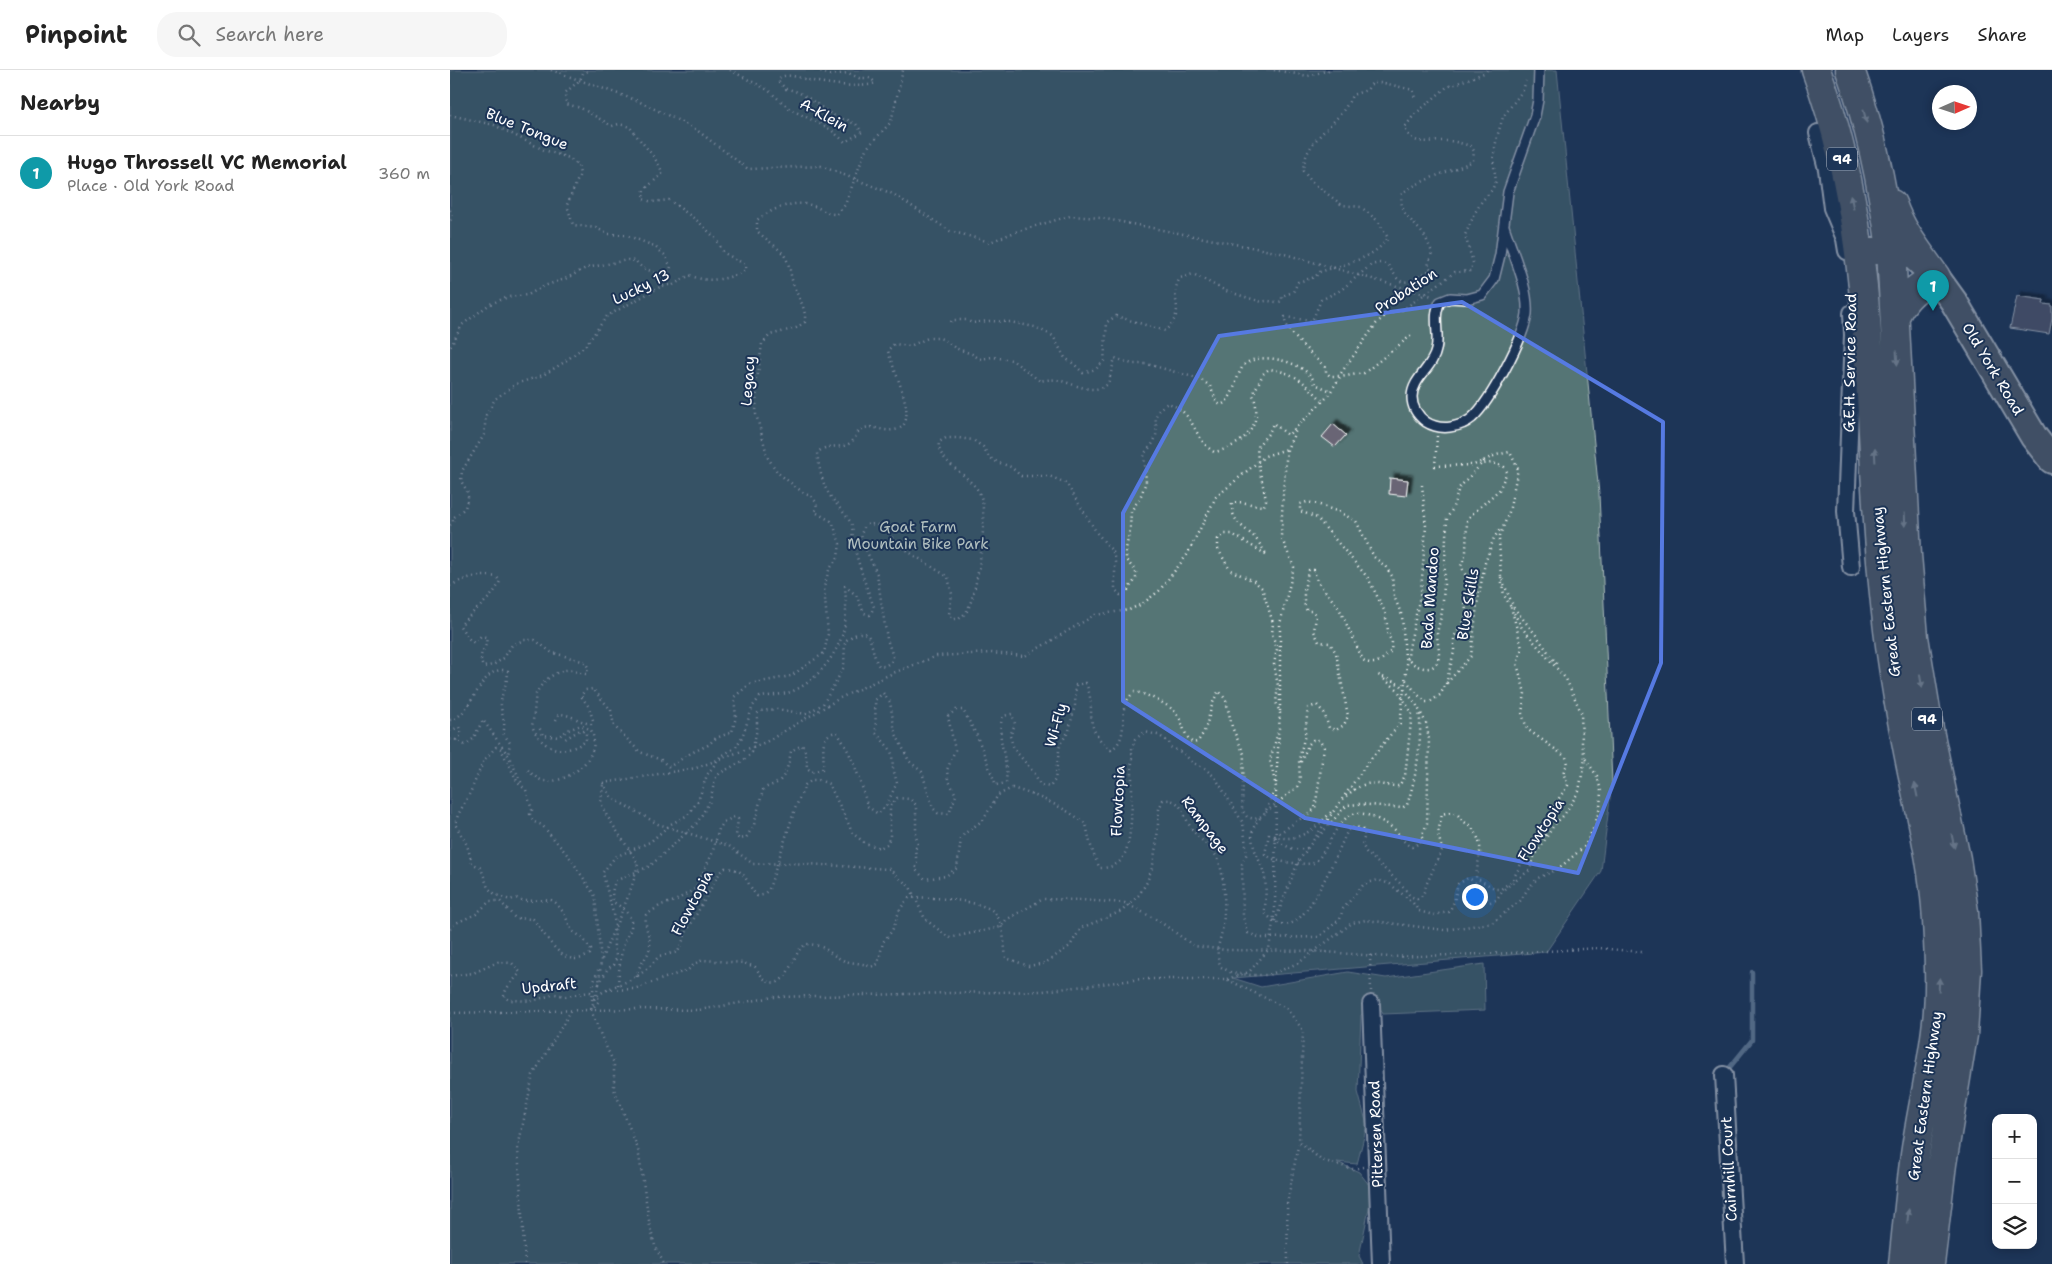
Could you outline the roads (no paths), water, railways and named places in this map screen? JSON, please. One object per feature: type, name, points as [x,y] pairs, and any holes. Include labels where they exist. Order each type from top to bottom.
[{"type":"highway","name":"Great Eastern Highway","points":[[1816,70],[1832,113],[1835,167],[1854,212],[1870,365],[1880,558],[1888,644],[1905,741],[1932,867],[1937,916],[1940,970],[1936,1029],[1915,1158],[1903,1264]]},
{"type":"highway","name":"Great Eastern Highway","points":[[1850,70],[1862,103],[1885,206],[1892,261],[1907,555],[1914,637],[1930,735],[1956,859],[1964,912],[1967,970],[1963,1035],[1942,1164],[1930,1264]]},
{"type":"highway","points":[[1876,162],[1896,216],[1936,277],[1922,284],[1901,302],[1895,316]]},
{"type":"main road","points":[[1860,260],[1892,261],[1919,279],[1936,277]]},
{"type":"main road","name":"Old York Road","points":[[1936,277],[1954,302],[2034,437],[2052,460]]},
{"type":"street","name":"G.E.H. Service Road","points":[[1818,133],[1835,167],[1832,208],[1845,239],[1850,264],[1853,335],[1846,511],[1850,567]]},
{"type":"street","points":[[1835,167],[1876,162]]},
{"type":"street","name":"Pittersen Road","points":[[1371,1004],[1381,1264]]},
{"type":"street","name":"Cairnhill Court","points":[[1724,1074],[1735,1264]]},
{"type":"lane","points":[[1504,226],[1526,295],[1527,312],[1525,325],[1513,355],[1484,404],[1472,418],[1462,424],[1450,428],[1438,427],[1427,423],[1418,414],[1412,404],[1411,395],[1414,387],[1434,358],[1436,350],[1436,309],[1440,302],[1450,298],[1467,299],[1482,295],[1494,279],[1508,192],[1535,116],[1538,100],[1539,70]]},
{"type":"waterway","points":[[1726,1072],[1752,1040],[1752,972]]},
{"type":"place","name":"Hugo Throssell VC Memorial","points":[[1933,311]]},
{"type":"park label","name":"Goat Farm Mountain Bike Park","points":[[918,536]]}]
